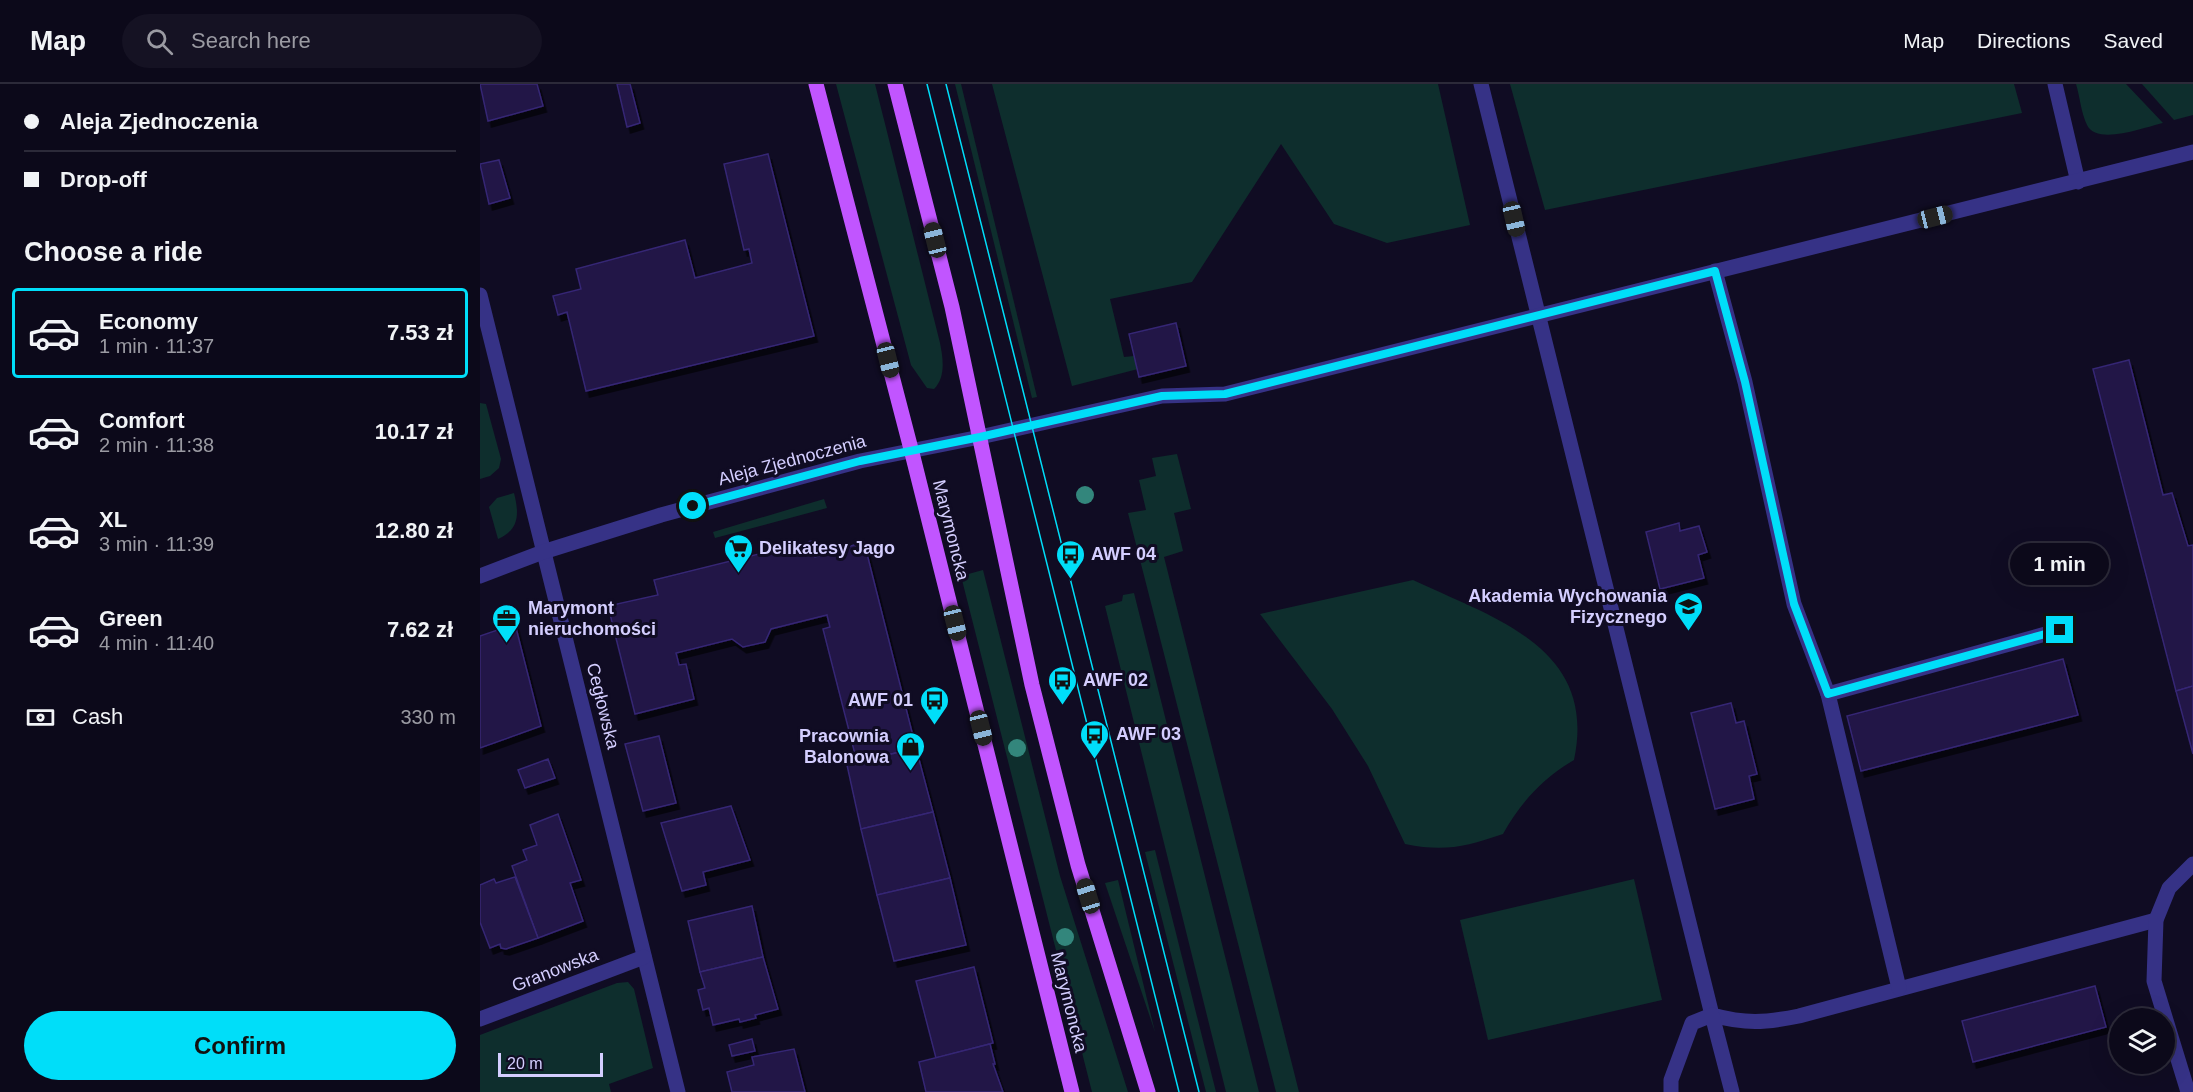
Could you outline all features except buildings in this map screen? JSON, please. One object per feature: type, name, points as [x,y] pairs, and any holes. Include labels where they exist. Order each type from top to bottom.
[{"type":"main road","name":"Marymoncka","points":[[816,84],[911,449],[1072,1092]]},
{"type":"main road","points":[[895,84],[952,307],[1032,686],[1078,865],[1148,1092]]},
{"type":"street","points":[[1482,84],[1732,1092]]},
{"type":"street","points":[[2055,84],[2078,182]]},
{"type":"street","name":"Aleja Zjednoczenia","points":[[480,576],[543,552],[661,515],[911,449],[980,437],[1162,396],[1225,394],[2193,152]]},
{"type":"street","points":[[1715,271],[1745,382],[1794,604],[1828,694],[1899,988]]},
{"type":"street","name":"Cegłowska","points":[[480,295],[678,1092]]},
{"type":"street","points":[[1828,694],[2060,630]]},
{"type":"street","points":[[2188,1092],[2154,981],[2156,921],[2169,888],[2193,864]]},
{"type":"street","points":[[1671,1092],[1671,1080],[1692,1023],[1712,1016],[1739,1022],[1765,1023],[2156,921]]},
{"type":"street","name":"Granowska","points":[[480,1019],[644,957]]},
{"type":"green space","points":[[836,84],[875,84],[940,343],[942,373],[934,389],[927,388],[911,365]]},
{"type":"green space","points":[[955,84],[961,84],[1037,397],[1032,398]]},
{"type":"green space","points":[[992,84],[1438,84],[1470,225],[1387,243],[1334,224],[1281,144],[1192,282],[1110,299],[1124,357],[1134,356],[1138,369],[1072,386]]},
{"type":"green space","points":[[1510,84],[2014,84],[2022,113],[1545,210]]},
{"type":"green space","points":[[2076,84],[2126,84],[2163,123],[2111,135],[2092,131],[2085,120]]},
{"type":"green space","points":[[2142,84],[2193,84],[2193,115],[2174,120]]},
{"type":"green space","points":[[480,403],[486,404],[501,459],[499,468],[490,476],[480,479]]},
{"type":"green space","points":[[1177,454],[1191,509],[1174,513],[1183,551],[1164,557],[1299,1092],[1276,1092],[1128,513],[1146,510],[1139,480],[1156,476],[1152,458]]},
{"type":"green space","points":[[514,493],[517,507],[516,520],[510,530],[498,539],[489,507],[497,498]]},
{"type":"green space","points":[[824,499],[827,508],[715,538],[713,532]]},
{"type":"green space","points":[[983,570],[1060,876],[1128,1092],[1092,1092],[961,576]]},
{"type":"green space","points":[[1413,580],[1475,608],[1532,642],[1555,663],[1570,690],[1577,721],[1574,760],[1533,792],[1503,834],[1466,845],[1431,848],[1405,844],[1368,766],[1332,709],[1260,614]]},
{"type":"green space","points":[[1134,593],[1259,1092],[1226,1092],[1105,606],[1122,601],[1123,595]]},
{"type":"green space","points":[[1155,850],[1216,1092],[1206,1092],[1145,852]]},
{"type":"green space","points":[[1634,879],[1662,1000],[1488,1040],[1460,920]]},
{"type":"green space","points":[[1118,880],[1155,1032],[1105,883]]},
{"type":"green space","points":[[628,982],[634,989],[653,1068],[609,1084],[611,1092],[480,1092],[480,1035],[617,983]]},
{"type":"tram line","points":[[927,84],[1179,1092]]},
{"type":"tram line","points":[[946,84],[1199,1092]]},
{"type":"place","name":"Delikatesy Jago","points":[[738,574]]},
{"type":"place","name":"AWF 04","points":[[1070,580]]},
{"type":"place","name":"Akademia Wychowania Fizycznego","points":[[1688,632]]},
{"type":"place","name":"Marymont nieruchomości","points":[[507,644]]},
{"type":"place","name":"AWF 02","points":[[1062,706]]},
{"type":"place","name":"AWF 01","points":[[934,726]]},
{"type":"place","name":"AWF 03","points":[[1095,760]]},
{"type":"place","name":"Pracownia Balonowa","points":[[910,772]]},
{"type":"route","points":[[693,506],[911,449],[980,437],[1162,396],[1225,394],[1715,271],[1745,382],[1794,604],[1828,694],[2060,630]]}]
